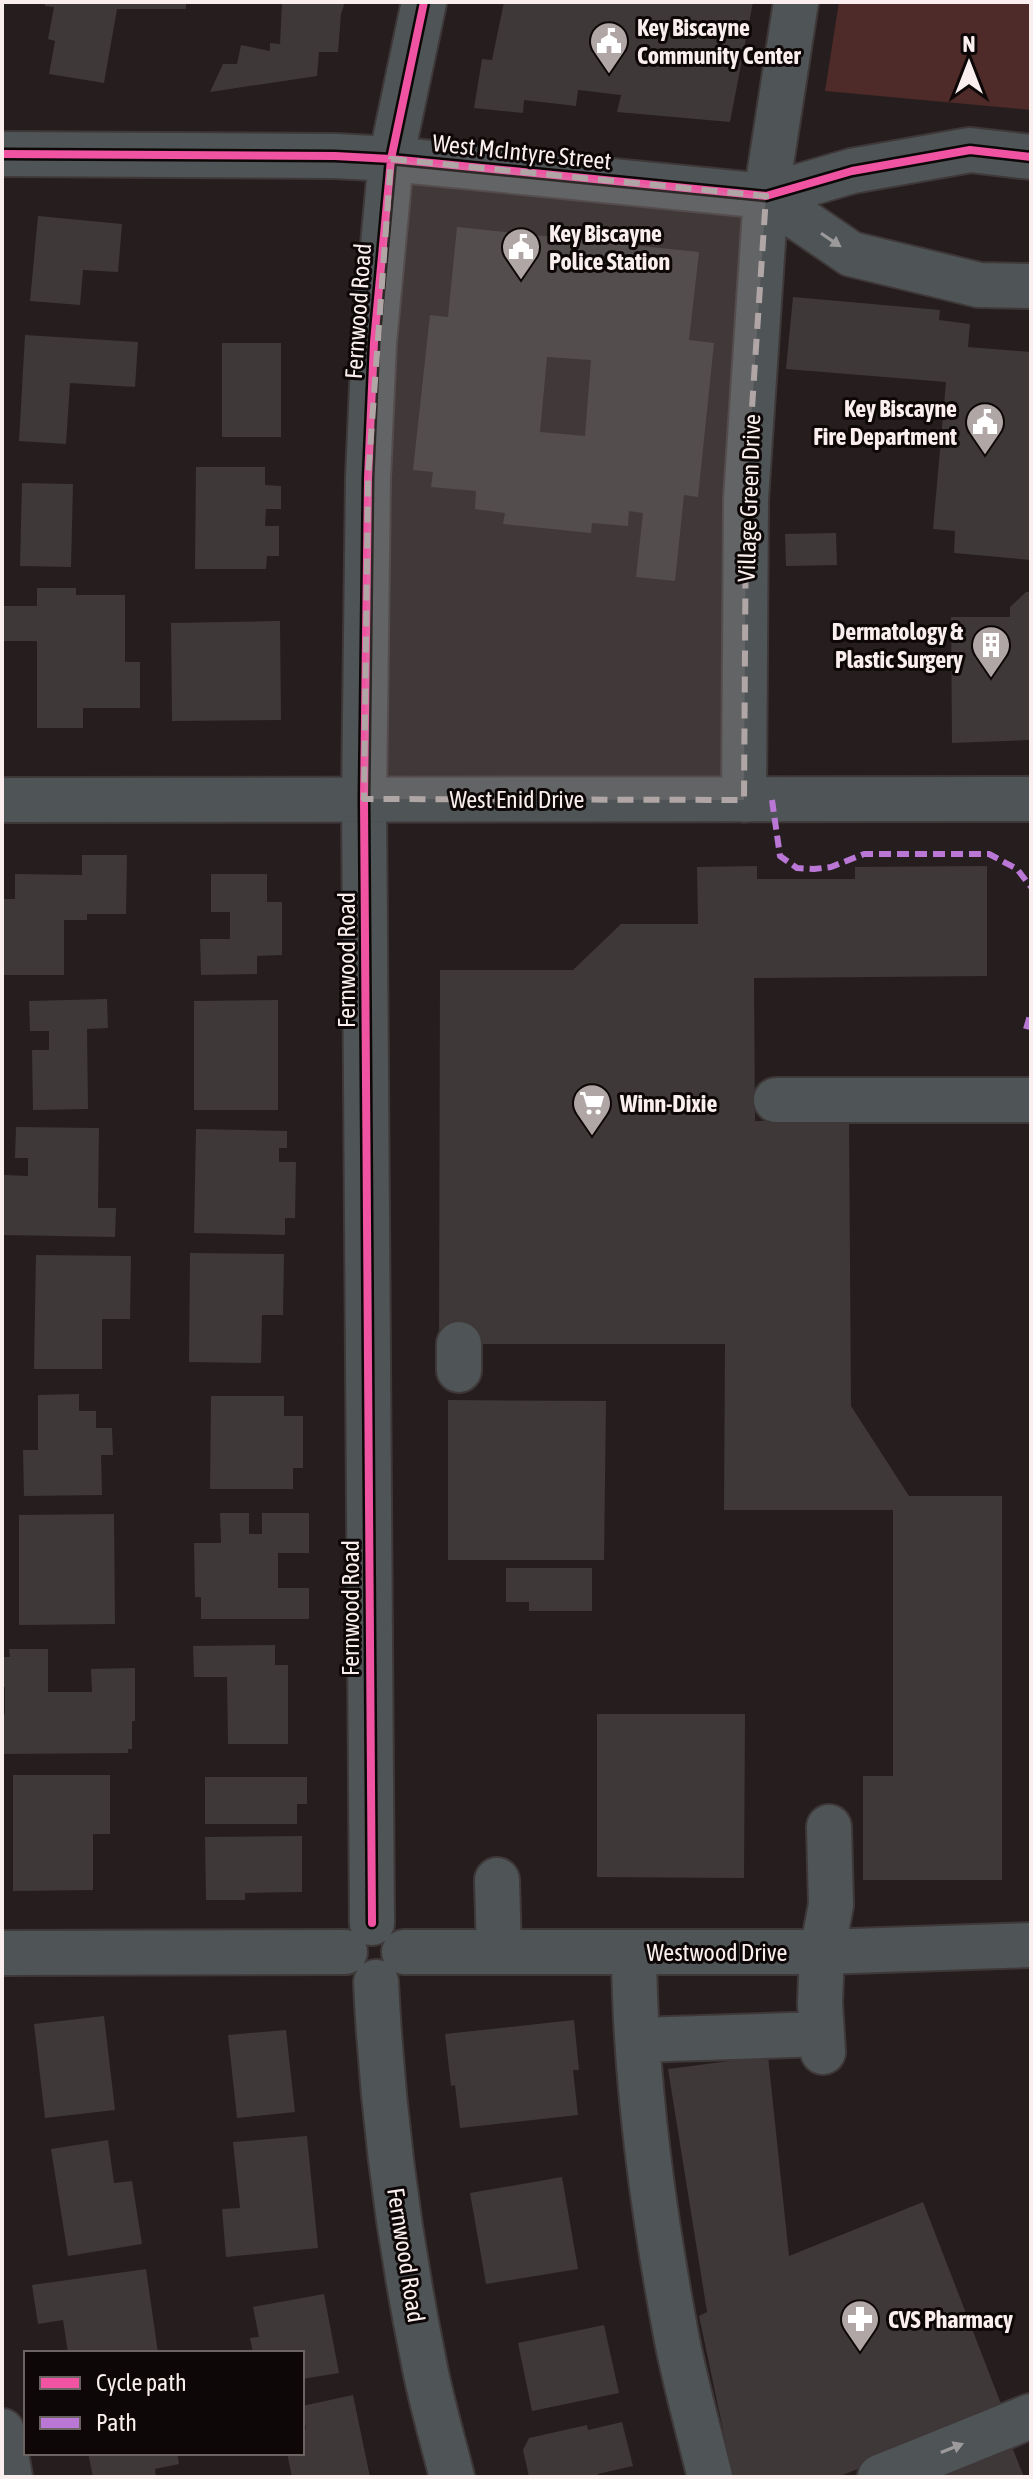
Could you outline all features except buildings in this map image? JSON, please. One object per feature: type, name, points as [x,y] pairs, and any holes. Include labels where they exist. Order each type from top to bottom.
[{"type":"street","name":"Fernwood Road","points":[[424,2],[391,159],[374,342],[369,463],[364,799],[374,1952],[387,2134],[423,2360],[452,2477]]},
{"type":"street","name":"Village Green Drive","points":[[744,800],[746,499],[766,196],[796,2]]},
{"type":"street","name":"West McIntyre Street","points":[[2,154],[391,159],[766,196],[852,171],[970,150],[1031,157]]},
{"type":"street","name":"West McIntyre Street","points":[[766,196],[851,254],[979,285],[1031,286]]},
{"type":"street","name":"West Enid Drive","points":[[2,800],[1031,799]]},
{"type":"street","points":[[776,1100],[1031,1100]]},
{"type":"street","points":[[638,2040],[823,2043],[822,1952],[831,1905],[829,1827]]},
{"type":"street","points":[[497,1880],[499,1952]]},
{"type":"street","name":"Westwood Drive","points":[[2,1953],[822,1952],[1031,1945]]},
{"type":"street","points":[[634,1952],[638,2040],[652,2179],[678,2341],[710,2477]]},
{"type":"street","points":[[880,2477],[1031,2416]]},
{"type":"street","points":[[2,2431],[10,2477]]},
{"type":"highlighted area","points":[[391,159],[766,196],[746,499],[744,800],[364,799],[368,478]]},
{"type":"shaded area","points":[[839,2],[1031,2],[1031,110],[825,91]]},
{"type":"marked path","points":[[772,800],[780,856],[797,868],[831,867],[864,854],[989,854],[1017,869],[1031,887]]},
{"type":"marked path","points":[[1026,1029],[1031,1012]]},
{"type":"cycle path","points":[[372,1923],[364,799],[368,478],[374,342],[391,159],[424,2]]},
{"type":"cycle path","points":[[2,154],[391,159],[766,196],[852,171],[970,150],[1031,157]]},
{"type":"place","name":"Key Biscayne Community Center","points":[[609,75]]},
{"type":"place","name":"Key Biscayne Police Station","points":[[521,281]]},
{"type":"place","name":"Key Biscayne Fire Department","points":[[985,456]]},
{"type":"place","name":"Dermatology & Plastic Surgery","points":[[991,679]]},
{"type":"place","name":"Winn-Dixie","points":[[592,1137]]},
{"type":"place","name":"CVS Pharmacy","points":[[860,2353]]}]
